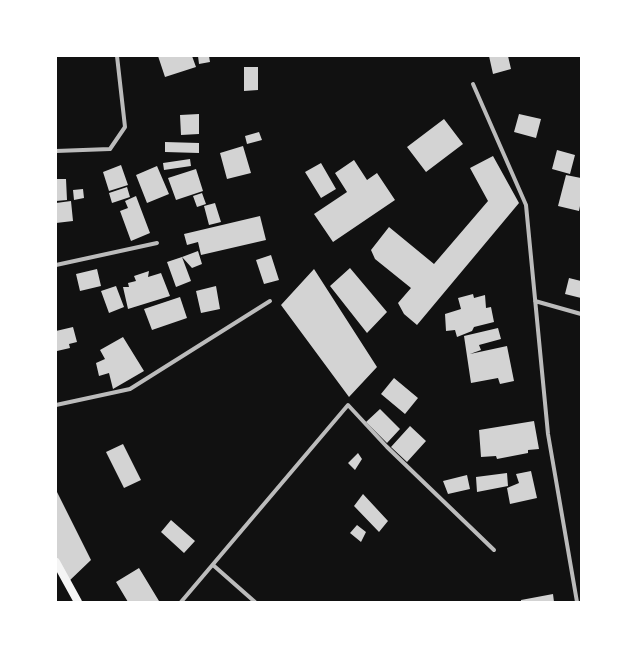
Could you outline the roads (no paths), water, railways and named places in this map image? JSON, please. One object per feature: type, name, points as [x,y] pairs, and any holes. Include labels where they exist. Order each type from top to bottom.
[{"type":"main road","points":[[56,562],[78,602]]},
{"type":"street","points":[[56,151],[110,149],[125,127],[117,56]]},
{"type":"street","points":[[473,84],[526,205],[548,434],[577,602]]},
{"type":"street","points":[[56,265],[158,243]]},
{"type":"street","points":[[56,405],[130,389],[270,301]]},
{"type":"street","points":[[535,301],[581,314]]},
{"type":"street","points":[[181,602],[348,405],[387,447],[494,550]]},
{"type":"street","points":[[213,565],[255,602]]}]
